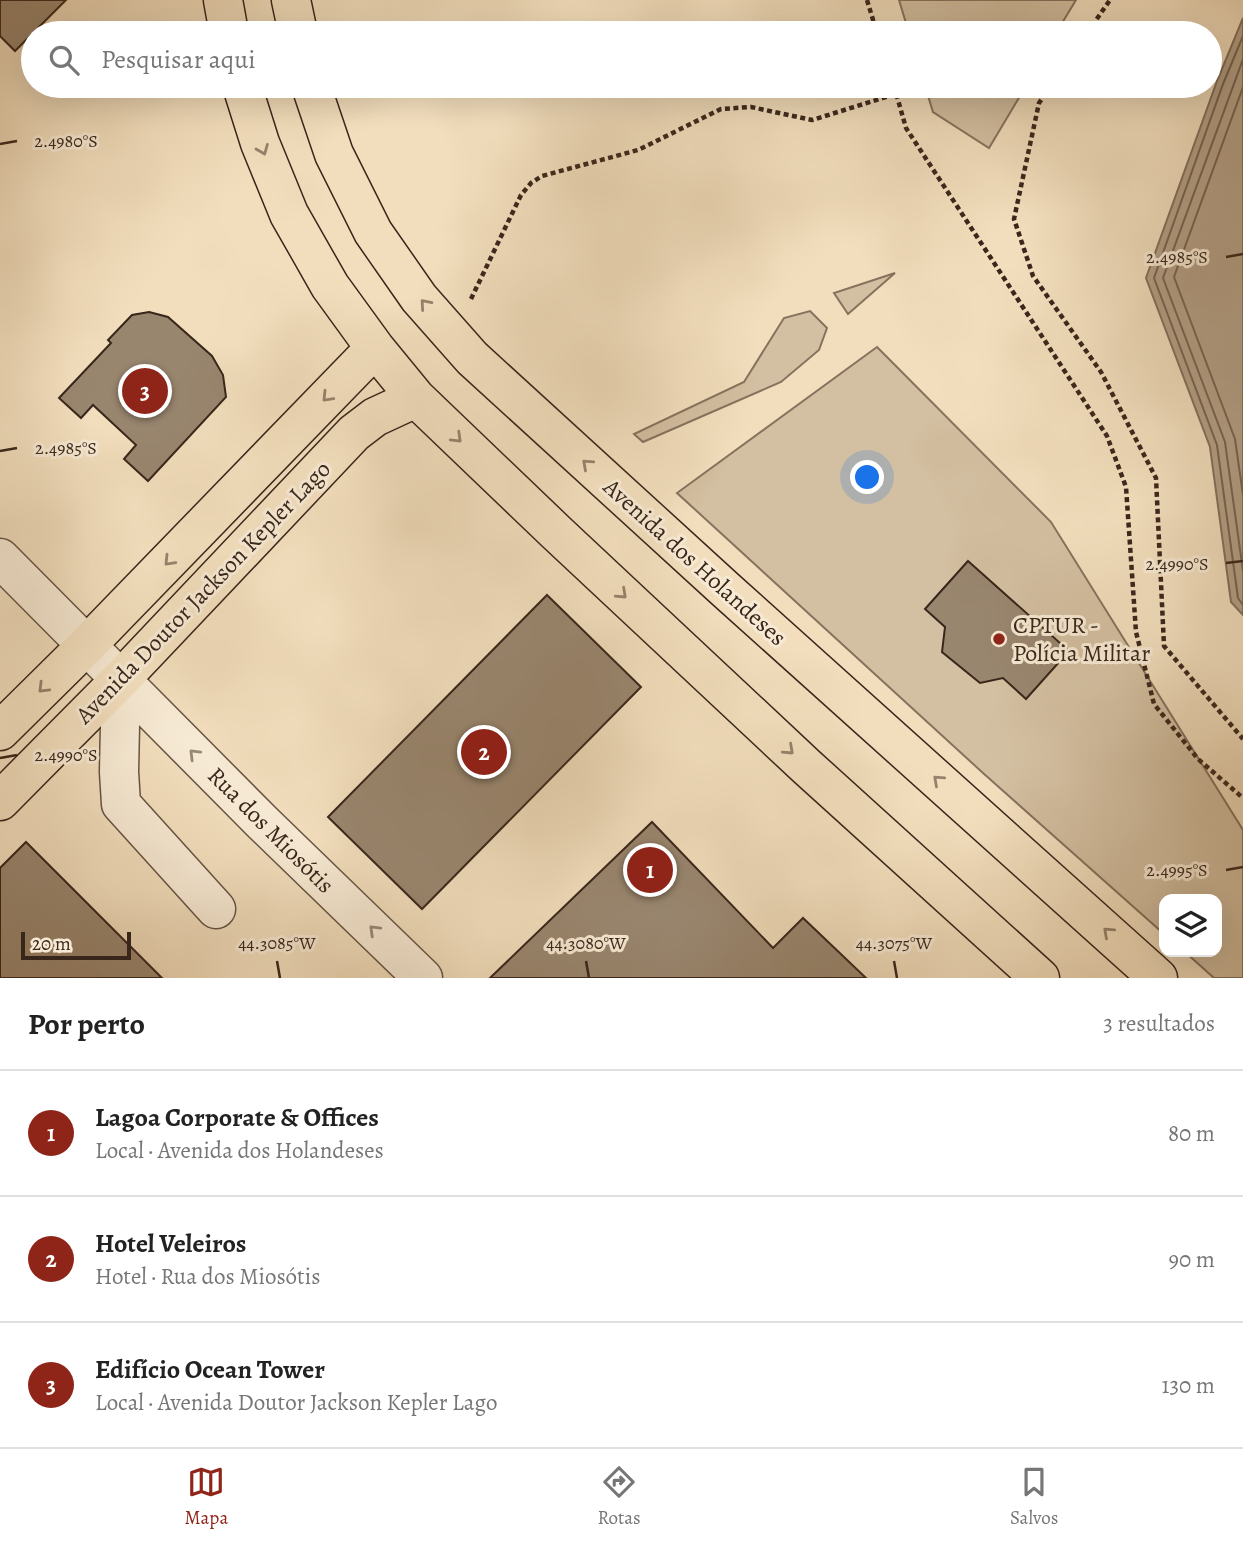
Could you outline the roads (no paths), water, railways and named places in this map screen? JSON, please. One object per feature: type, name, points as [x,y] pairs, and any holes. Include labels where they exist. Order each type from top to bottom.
[{"type":"main road","points":[[223,0],[227,21]]},
{"type":"main road","points":[[291,0],[295,21]]},
{"type":"main road","points":[[246,98],[260,143],[289,214],[330,286],[416,398],[807,767],[1040,978]]},
{"type":"main road","name":"Avenida dos Holandeses","points":[[315,98],[334,154],[373,232],[419,298],[472,358],[1158,978]]},
{"type":"main road","name":"Avenida Doutor Jackson Kepler Lago","points":[[0,731],[375,348]]},
{"type":"main road","name":"Avenida Doutor Jackson Kepler Lago","points":[[0,801],[121,680],[354,433],[375,417],[416,398]]},
{"type":"main road","points":[[215,513],[250,544]]},
{"type":"street","name":"Rua dos Miosótis","points":[[0,558],[263,823],[423,978]]},
{"type":"street","points":[[121,680],[121,804],[216,909]]},
{"type":"water","points":[[1243,18],[1243,615],[1231,602],[1210,447],[1146,278],[1211,98],[1222,98],[1222,69]]},
{"type":"place","name":"Edifício Ocean Tower","points":[[145,391]]},
{"type":"place","name":"CPTUR - Polícia Militar","points":[[999,639]]},
{"type":"place","name":"Hotel Veleiros","points":[[484,752]]},
{"type":"place","name":"Lagoa Corporate & Offices","points":[[650,870]]}]
